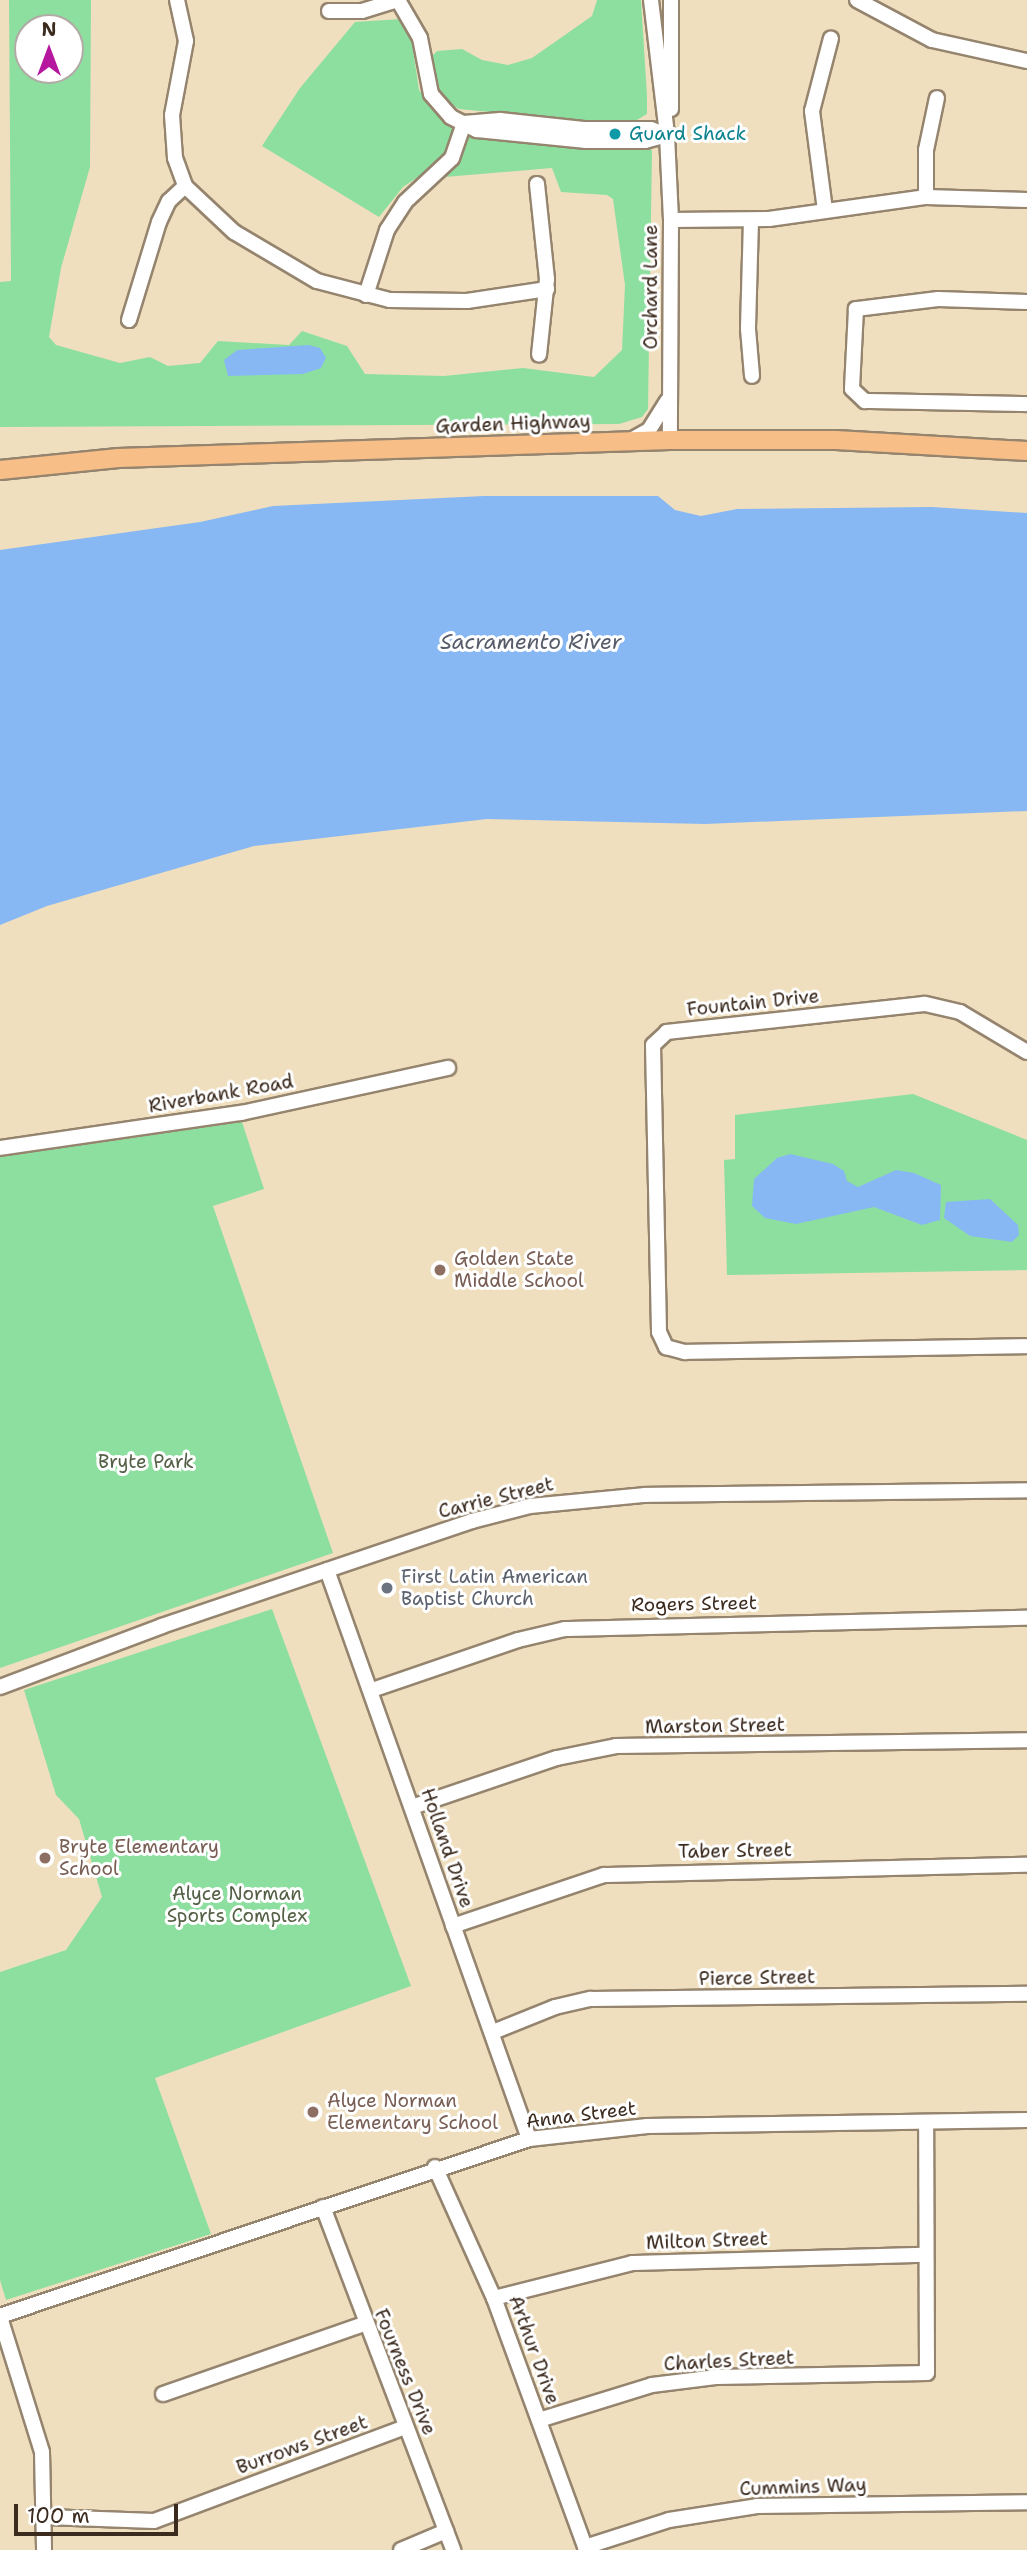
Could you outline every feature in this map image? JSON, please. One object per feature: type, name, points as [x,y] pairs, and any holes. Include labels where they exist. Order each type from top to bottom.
[{"type":"main road","name":"Garden Highway","points":[[0,470],[118,458],[670,440],[836,440],[1027,451]]},
{"type":"street","points":[[177,0],[186,54],[172,115],[172,137],[185,186],[261,251],[317,281],[366,295],[415,302],[467,302],[547,289]]},
{"type":"street","points":[[329,11],[362,12],[398,0],[420,38],[431,94],[439,107],[464,123],[500,120],[584,129],[651,129],[667,135]]},
{"type":"street","name":"Orchard Lane","points":[[651,0],[667,135]]},
{"type":"street","name":"Orchard Lane","points":[[670,440],[670,220],[667,135],[671,0]]},
{"type":"street","points":[[857,0],[932,40],[1027,61]]},
{"type":"street","points":[[825,210],[813,111],[831,38]]},
{"type":"street","points":[[926,197],[926,150],[937,98]]},
{"type":"street","points":[[366,295],[387,230],[405,202],[452,158],[464,123]]},
{"type":"street","points":[[537,184],[547,289],[539,355]]},
{"type":"street","points":[[129,320],[159,222],[169,201],[185,186]]},
{"type":"street","points":[[670,220],[751,220],[926,197],[1027,200]]},
{"type":"street","points":[[751,220],[748,329],[752,376]]},
{"type":"street","points":[[1027,302],[938,299],[856,309],[852,388],[859,397],[1027,404]]},
{"type":"street","points":[[627,442],[651,428],[670,393]]},
{"type":"street","name":"Fountain Drive","points":[[1027,1052],[960,1012],[924,1004],[667,1032],[653,1045],[659,1332],[666,1347],[685,1352],[1027,1346]]},
{"type":"street","name":"Riverbank Road","points":[[0,1148],[241,1113],[448,1068]]},
{"type":"street","name":"Carrie Street","points":[[0,1687],[327,1570],[505,1511],[576,1499],[1027,1490]]},
{"type":"street","name":"Holland Drive","points":[[327,1570],[372,1690],[529,2139]]},
{"type":"street","name":"Rogers Street","points":[[372,1690],[518,1640],[565,1629],[1027,1618]]},
{"type":"street","name":"Marston Street","points":[[412,1807],[557,1758],[616,1746],[1027,1740]]},
{"type":"street","name":"Taber Street","points":[[453,1926],[604,1874],[1027,1866]]},
{"type":"street","name":"Pierce Street","points":[[493,2032],[555,2007],[591,1999],[1027,1994]]},
{"type":"street","name":"Anna Street","points":[[0,2317],[435,2167],[529,2139],[647,2126],[1027,2120]]},
{"type":"street","points":[[926,2122],[926,2255]]},
{"type":"street","name":"Arthur Drive","points":[[435,2167],[494,2298],[585,2549]]},
{"type":"street","name":"Fourness Drive","points":[[323,2207],[365,2324],[453,2550]]},
{"type":"street","name":"Milton Street","points":[[494,2298],[632,2263],[926,2255]]},
{"type":"street","name":"Charles Street","points":[[539,2420],[652,2385],[716,2378],[927,2374],[926,2255]]},
{"type":"street","points":[[0,2317],[41,2452],[46,2517],[44,2550]]},
{"type":"street","points":[[163,2394],[365,2324]]},
{"type":"street","name":"Burrows Street","points":[[46,2517],[154,2521],[406,2427]]},
{"type":"street","name":"Cummins Way","points":[[585,2549],[669,2520],[757,2505],[1027,2502]]},
{"type":"street","points":[[401,2550],[446,2531]]},
{"type":"green space","points":[[9,0],[91,0],[90,167],[61,268],[49,337],[56,345],[120,363],[150,357],[168,366],[200,363],[218,341],[289,345],[302,331],[347,346],[365,374],[444,376],[523,368],[594,377],[622,350],[625,285],[613,199],[607,195],[561,192],[552,168],[445,177],[433,167],[403,187],[379,217],[262,146],[300,88],[355,22],[401,19],[412,43],[419,90],[446,123],[473,135],[649,146],[652,151],[648,409],[642,417],[619,424],[0,427],[0,282],[11,281]]},
{"type":"green space","points":[[597,0],[641,0],[647,114],[637,120],[582,121],[459,109],[442,98],[434,85],[431,57],[437,51],[462,49],[482,60],[508,65],[532,58],[592,16]]},
{"type":"green space","points":[[913,1094],[1027,1140],[1027,1270],[727,1275],[724,1160],[735,1159],[735,1115]]},
{"type":"green space","name":"Bryte Park","points":[[242,1122],[264,1189],[213,1206],[333,1553],[0,1668],[0,1157]]},
{"type":"green space","name":"Alyce Norman Sports Complex","points":[[272,1609],[411,1986],[155,2078],[211,2234],[6,2300],[0,2280],[0,1972],[66,1950],[102,1897],[79,1819],[56,1795],[24,1690]]},
{"type":"water","points":[[309,345],[320,348],[326,358],[321,368],[303,374],[228,376],[224,360],[237,350]]},
{"type":"water","name":"Sacramento River","points":[[484,496],[658,496],[675,510],[701,516],[737,509],[932,507],[1027,513],[1027,811],[705,824],[487,819],[254,846],[47,906],[0,925],[0,550],[200,522],[273,506]]},
{"type":"water","points":[[790,1154],[833,1164],[844,1171],[847,1181],[858,1187],[896,1170],[914,1173],[941,1185],[940,1220],[922,1225],[874,1207],[796,1224],[765,1218],[752,1206],[754,1179],[777,1158]]},
{"type":"water","points":[[990,1199],[1018,1225],[1019,1235],[1012,1242],[970,1236],[944,1218],[946,1202]]},
{"type":"place","name":"Guard Shack","points":[[615,134]]},
{"type":"place","name":"Golden State Middle School","points":[[440,1270]]},
{"type":"place","name":"First Latin American Baptist Church","points":[[387,1588]]},
{"type":"place","name":"Bryte Elementary School","points":[[45,1858]]},
{"type":"place","name":"Alyce Norman Elementary School","points":[[313,2112]]}]
